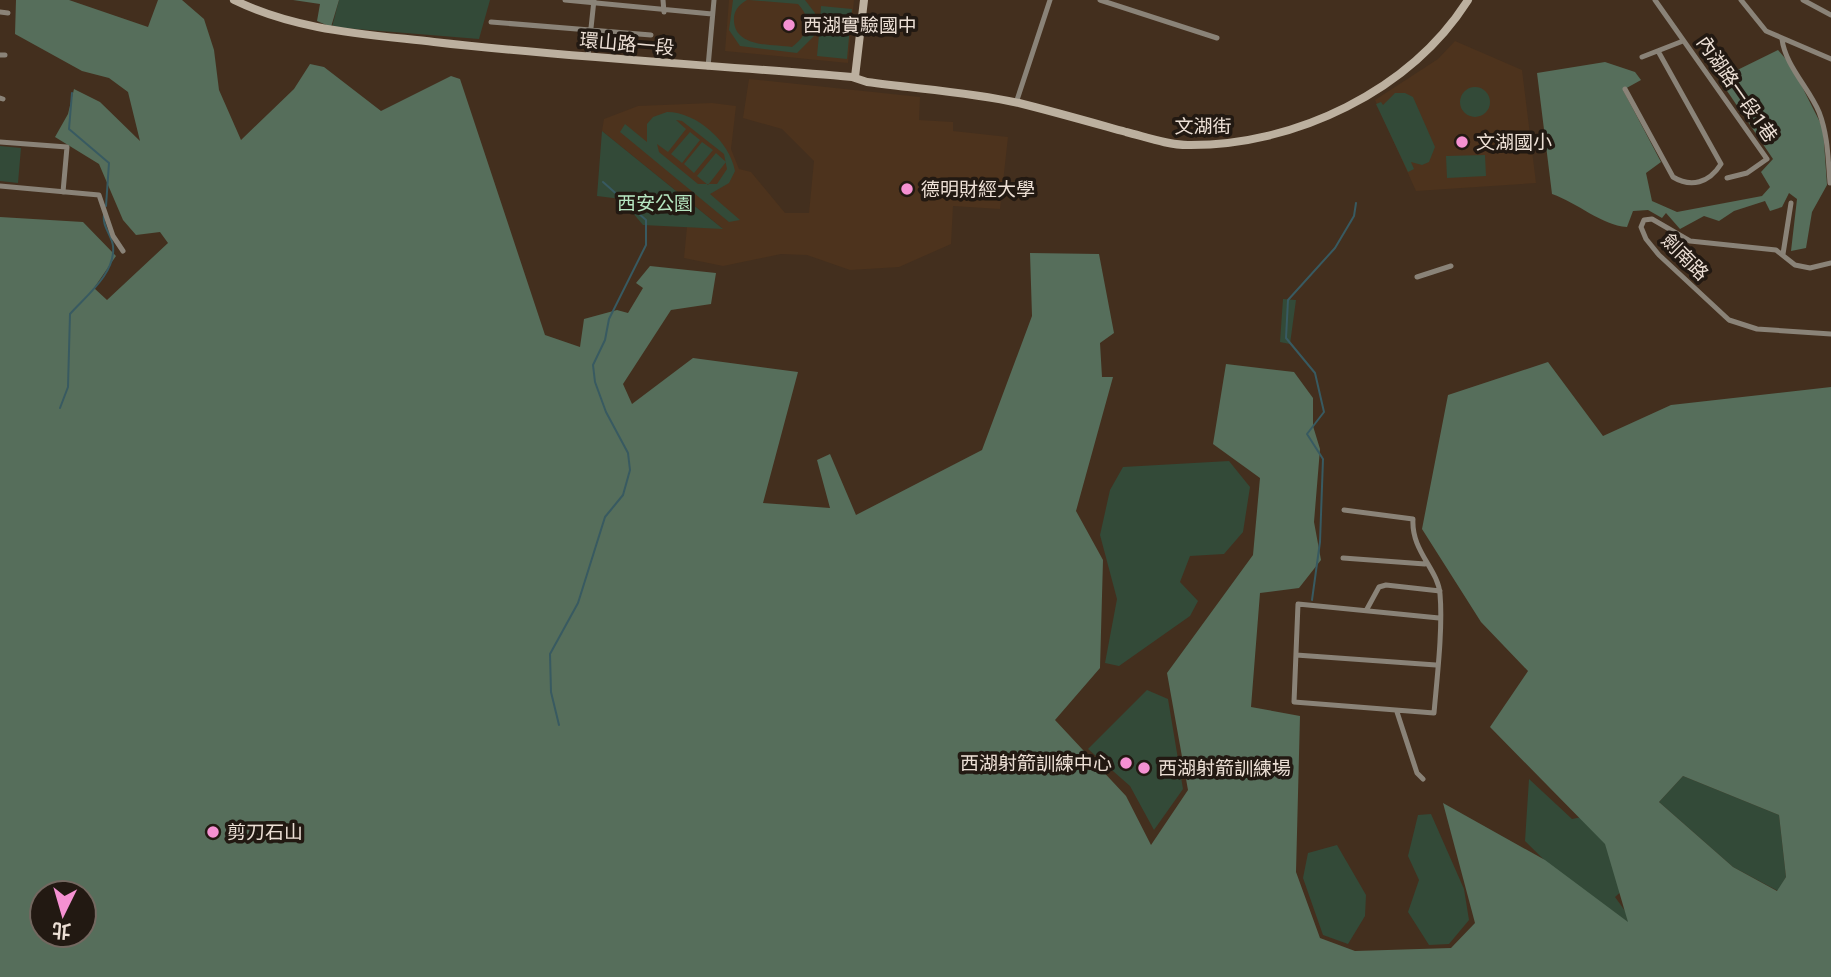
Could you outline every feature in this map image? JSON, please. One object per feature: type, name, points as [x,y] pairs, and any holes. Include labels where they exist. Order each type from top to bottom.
[{"type":"street","name":"環山路一段","points":[[234,0],[270,18],[319,29],[588,56],[855,78]]},
{"type":"street","points":[[565,0],[594,1],[664,12],[712,14]]},
{"type":"street","points":[[663,0],[664,12]]},
{"type":"street","points":[[709,66],[714,0]]},
{"type":"street","points":[[855,78],[864,0]]},
{"type":"street","points":[[1016,103],[1050,0]]},
{"type":"street","points":[[1100,0],[1217,38]]},
{"type":"street","name":"文湖街","points":[[855,78],[867,82],[1016,103],[1171,143],[1244,141],[1332,115],[1364,98],[1400,75],[1447,30],[1468,0]]},
{"type":"street","name":"內湖路一段1巷","points":[[1655,0],[1767,159],[1747,173],[1727,178]]},
{"type":"street","points":[[1741,0],[1766,31],[1831,58]]},
{"type":"street","points":[[1803,0],[1831,15]]},
{"type":"street","points":[[588,56],[594,1]]},
{"type":"street","points":[[0,12],[8,13]]},
{"type":"street","points":[[491,22],[652,35]]},
{"type":"street","points":[[1782,39],[1783,51],[1798,72],[1825,130],[1830,183]]},
{"type":"street","points":[[1642,57],[1684,41]]},
{"type":"street","points":[[1625,89],[1673,177],[1684,184],[1702,183],[1715,173],[1721,164],[1658,51]]},
{"type":"street","points":[[0,142],[67,147],[63,192]]},
{"type":"street","points":[[0,186],[99,195],[105,217],[123,251]]},
{"type":"street","points":[[1783,254],[1791,203]]},
{"type":"street","name":"劍南路","points":[[1831,263],[1810,268],[1795,265],[1783,254],[1750,246],[1690,241],[1682,239],[1660,221],[1642,222],[1641,232],[1659,255],[1729,320],[1757,329],[1831,334]]},
{"type":"street","points":[[1418,277],[1451,266]]},
{"type":"street","points":[[1344,510],[1413,519],[1412,531],[1425,564],[1440,591],[1439,618],[1436,665],[1434,713],[1294,702],[1298,604],[1439,618]]},
{"type":"street","points":[[1343,558],[1425,564]]},
{"type":"street","points":[[1367,609],[1369,600],[1379,587],[1386,585],[1440,591]]},
{"type":"street","points":[[1296,655],[1436,665]]},
{"type":"street","points":[[1397,712],[1417,773],[1423,779]]},
{"type":"shaded area","name":"西湖實驗國中","points":[[729,0],[854,0],[848,63],[725,51]]},
{"type":"shaded area","name":"文湖國小","points":[[1455,41],[1522,70],[1536,183],[1416,191],[1375,100],[1438,59]]},
{"type":"shaded area","name":"德明財經大學","points":[[749,79],[920,97],[919,120],[953,122],[953,131],[1008,137],[1000,209],[953,206],[951,244],[899,267],[850,270],[807,255],[781,254],[723,266],[684,258],[687,227],[722,228],[602,131],[604,119],[638,106],[712,103],[736,106],[731,149],[739,169],[751,172],[785,213],[809,213],[814,161],[782,129],[743,118]]},
{"type":"green space","points":[[16,0],[69,0],[148,27],[158,0],[182,0],[204,19],[214,50],[219,90],[241,140],[294,89],[310,64],[324,67],[381,111],[451,76],[460,79],[545,335],[580,347],[584,319],[617,310],[628,313],[643,288],[636,283],[650,266],[716,273],[711,304],[671,310],[623,384],[632,404],[693,358],[798,372],[763,503],[830,508],[817,460],[830,454],[856,515],[982,450],[1032,316],[1030,253],[1099,254],[1114,333],[1100,343],[1102,377],[1113,377],[1076,511],[1103,560],[1100,668],[1055,720],[1126,796],[1151,845],[1188,790],[1167,673],[1253,555],[1260,478],[1213,444],[1226,364],[1294,372],[1313,398],[1313,426],[1320,449],[1314,522],[1321,560],[1299,588],[1260,593],[1251,707],[1300,716],[1296,872],[1320,938],[1355,951],[1451,948],[1475,923],[1443,803],[1545,860],[1628,922],[1605,844],[1490,727],[1528,671],[1481,622],[1422,529],[1448,395],[1548,362],[1603,436],[1671,405],[1831,387],[1831,977],[0,977],[0,217],[83,222],[116,256],[94,288],[107,300],[168,243],[160,232],[136,235],[123,220],[99,164],[55,137],[68,114],[74,89],[100,102],[140,141],[128,92],[109,78],[82,71],[15,34]],"holes":[[[1683,776],[1779,815],[1786,877],[1777,891],[1733,867],[1659,802]]]},
{"type":"green space","points":[[293,0],[339,0],[331,27],[317,21],[320,4]]},
{"type":"green space","points":[[339,0],[490,0],[479,39],[332,27]]},
{"type":"green space","points":[[733,0],[747,0],[738,7],[734,17],[735,27],[746,39],[792,47],[807,27],[806,16],[798,4],[749,0],[805,0],[815,13],[814,36],[797,53],[740,46],[729,30]]},
{"type":"green space","points":[[821,6],[852,9],[851,22],[820,19]]},
{"type":"green space","points":[[820,24],[850,26],[847,59],[817,56]]},
{"type":"green space","points":[[1778,50],[1791,65],[1823,128],[1827,185],[1812,212],[1806,248],[1791,251],[1797,199],[1789,193],[1782,207],[1770,211],[1765,201],[1734,211],[1719,221],[1704,216],[1680,229],[1666,213],[1662,218],[1648,210],[1633,211],[1627,227],[1617,225],[1552,194],[1537,73],[1605,62],[1635,72],[1641,80],[1623,90],[1661,162],[1646,173],[1652,201],[1677,212],[1762,196],[1770,187],[1761,172],[1773,159],[1719,79]]},
{"type":"green space","points":[[1475,87],[1481,88],[1489,96],[1489,108],[1481,116],[1475,117],[1469,116],[1461,108],[1460,102],[1461,96],[1469,88]]},
{"type":"green space","points":[[1395,93],[1405,93],[1413,97],[1435,147],[1429,162],[1422,165],[1411,162],[1414,169],[1408,172],[1376,104],[1381,102],[1383,105]]},
{"type":"green space","points":[[667,112],[690,117],[719,140],[732,160],[735,171],[729,183],[710,194],[740,220],[729,222],[620,132],[625,124],[647,142],[647,124],[653,117]],"holes":[[[676,120],[682,121],[724,154],[727,169],[717,184],[698,184],[659,152],[657,144],[668,152],[686,129]]]},
{"type":"green space","name":"西安公園","points":[[602,131],[723,229],[643,225],[621,199],[597,196]]},
{"type":"green space","points":[[690,132],[700,140],[682,163],[671,154]]},
{"type":"green space","points":[[702,142],[713,150],[694,173],[684,164]]},
{"type":"green space","points":[[0,146],[21,148],[18,183],[0,181]]},
{"type":"green space","points":[[716,153],[726,162],[708,185],[697,176]]},
{"type":"green space","points":[[1485,155],[1486,176],[1447,178],[1446,156]]},
{"type":"green space","points":[[1283,299],[1296,300],[1290,344],[1280,342]]},
{"type":"green space","points":[[1229,461],[1250,487],[1243,532],[1224,554],[1190,556],[1180,582],[1198,601],[1190,616],[1119,666],[1105,663],[1117,599],[1100,535],[1110,490],[1123,467]]},
{"type":"green space","name":"西湖射箭訓練場","points":[[1147,690],[1168,699],[1183,789],[1154,830],[1130,786],[1088,749]]},
{"type":"green space","points":[[1683,776],[1779,815],[1786,877],[1778,891],[1733,867],[1659,802]]},
{"type":"green space","points":[[1529,779],[1572,819],[1631,807],[1672,846],[1615,897],[1657,955],[1626,941],[1525,841]]},
{"type":"green space","points":[[1431,814],[1464,889],[1469,920],[1449,944],[1429,945],[1408,912],[1419,880],[1408,856],[1418,815]]},
{"type":"green space","points":[[1337,845],[1366,895],[1365,916],[1348,944],[1323,935],[1303,878],[1308,853]]},
{"type":"waterway","points":[[72,93],[69,129],[109,163],[106,206]]},
{"type":"waterway","points":[[559,725],[551,692],[550,654],[578,603],[605,517],[623,495],[630,470],[628,453],[606,412],[595,382],[593,365],[605,340],[609,319],[646,245],[646,220],[603,182]]},
{"type":"waterway","points":[[1312,600],[1320,542],[1323,459],[1307,434],[1324,412],[1315,373],[1286,338],[1288,300],[1335,248],[1354,216],[1356,203]]},
{"type":"waterway","points":[[60,408],[68,387],[70,314],[105,275],[113,256],[113,246],[104,223],[104,215]]},
{"type":"place","name":"西湖實驗國中","points":[[789,25]]},
{"type":"place","name":"文湖國小","points":[[1462,142]]},
{"type":"place","name":"德明財經大學","points":[[907,189]]},
{"type":"place","name":"西湖射箭訓練中心","points":[[1126,763]]},
{"type":"place","name":"西湖射箭訓練場","points":[[1144,768]]},
{"type":"place","name":"剪刀石山","points":[[213,832]]}]
